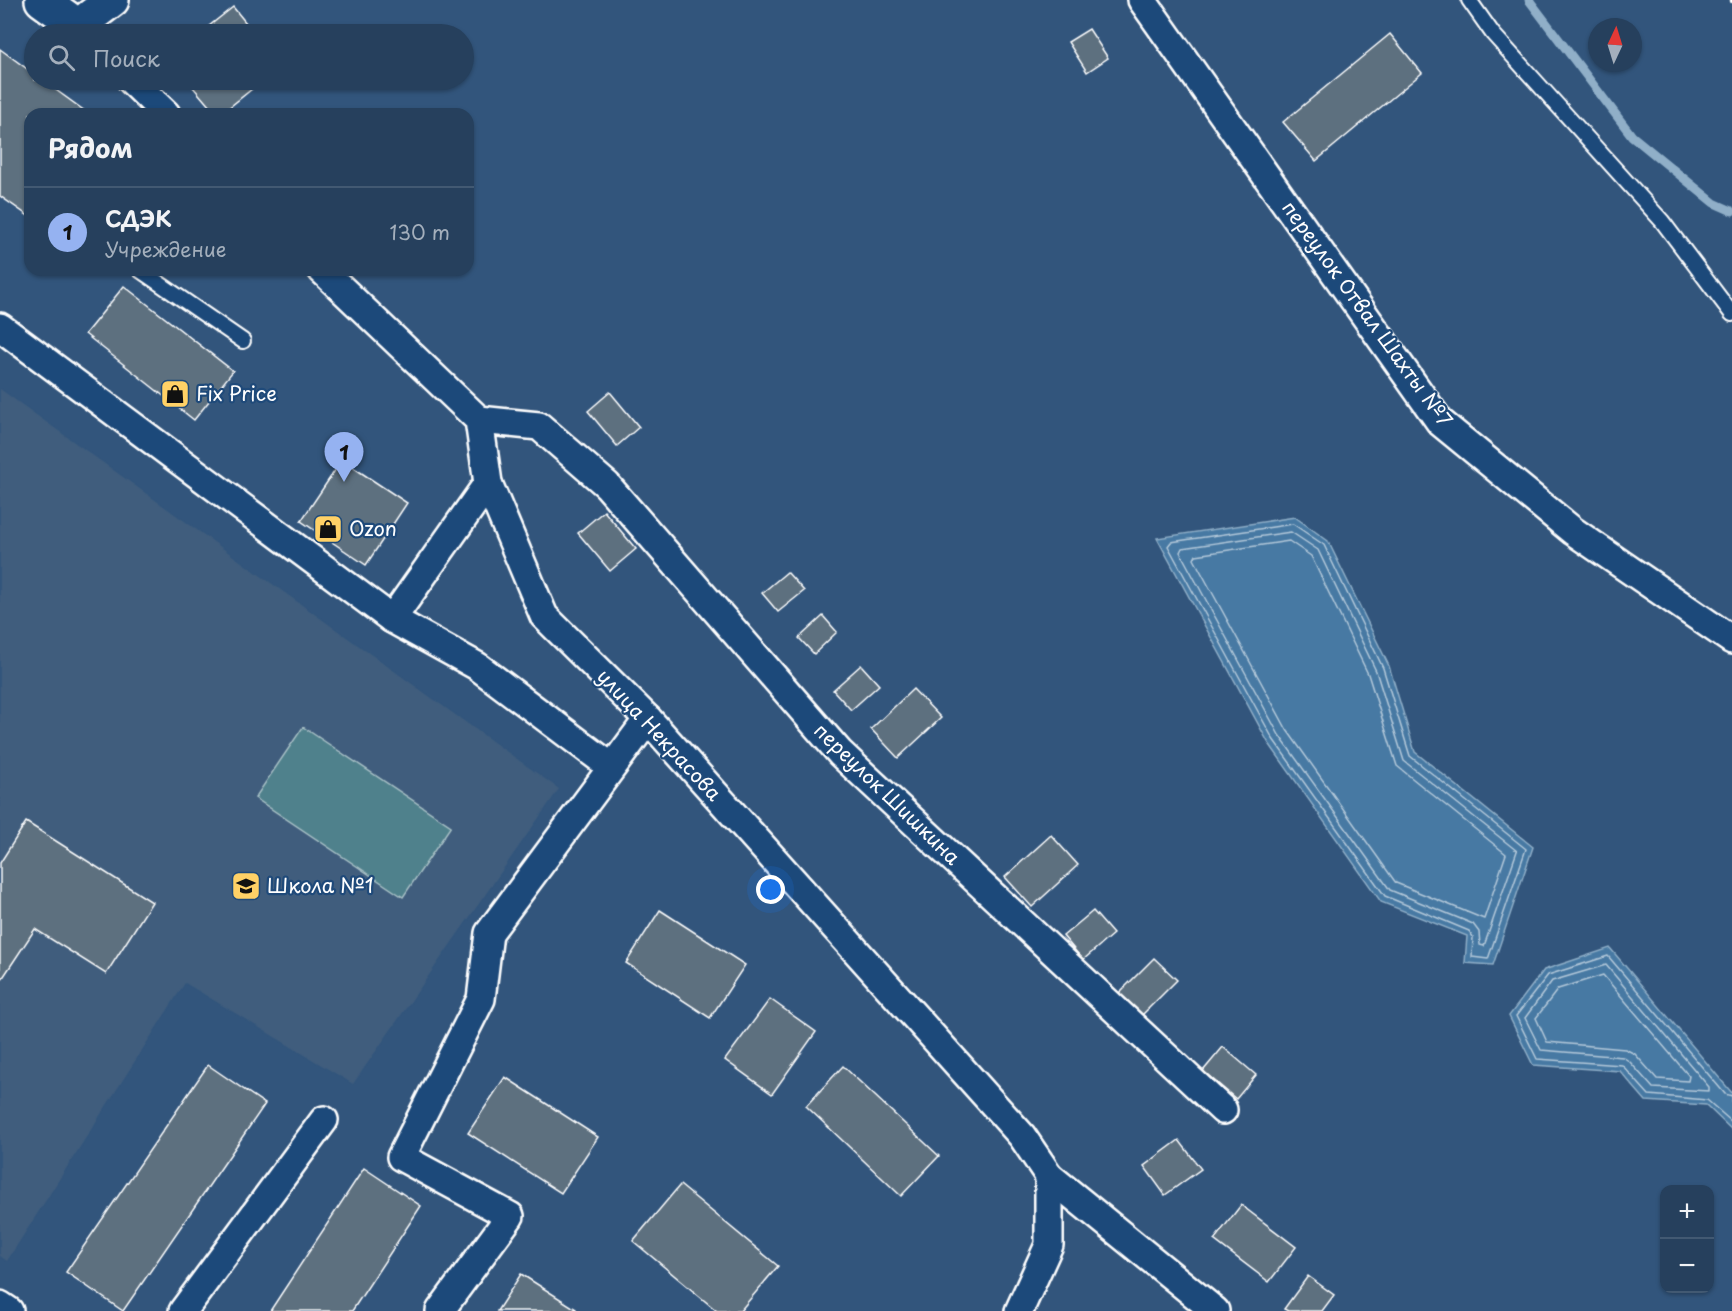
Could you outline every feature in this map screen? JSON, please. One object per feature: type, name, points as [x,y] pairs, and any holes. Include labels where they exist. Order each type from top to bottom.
[{"type":"main road","points":[[42,0],[74,24]]},
{"type":"main road","points":[[88,24],[112,0]]},
{"type":"street","name":"переулок Отвал Шахты №7","points":[[1142,0],[1440,422],[1573,531],[1732,640]]},
{"type":"street","points":[[141,90],[160,108]]},
{"type":"street","points":[[328,276],[478,420]]},
{"type":"street","points":[[0,327],[392,619],[477,666],[610,766]]},
{"type":"street","name":"улица Некрасова","points":[[478,420],[488,483],[544,616],[648,719],[1022,1136],[1049,1176],[1215,1311]]},
{"type":"street","name":"переулок Шишкина","points":[[478,420],[539,426],[607,485],[840,753],[1222,1110]]},
{"type":"street","points":[[392,619],[488,483]]},
{"type":"street","points":[[440,1311],[510,1216],[401,1157],[481,999],[489,933],[610,766],[648,719]]},
{"type":"street","points":[[183,1311],[324,1120]]},
{"type":"street","points":[[1020,1309],[1049,1245],[1049,1176]]},
{"type":"street","points":[[0,1305],[9,1311]]},
{"type":"lane","points":[[1469,0],[1493,34],[1662,221],[1732,314]]},
{"type":"lane","points":[[149,276],[243,341]]},
{"type":"shaded area","name":"Школа №1","points":[[0,389],[559,789],[353,1084],[185,983],[7,1261],[0,1256]]},
{"type":"green space","points":[[303,727],[451,826],[403,897],[255,798]]},
{"type":"water","points":[[1295,517],[1328,541],[1389,666],[1415,752],[1533,847],[1493,965],[1465,963],[1467,936],[1381,902],[1268,742],[1157,538]]},
{"type":"water","points":[[1610,948],[1732,1093],[1732,1130],[1706,1105],[1646,1101],[1620,1071],[1533,1065],[1509,1016],[1544,970]]},
{"type":"building","points":[[233,7],[247,24],[212,24]]},
{"type":"building","points":[[1089,29],[1108,58],[1087,72],[1068,42]]},
{"type":"building","points":[[1390,34],[1422,73],[1316,161],[1283,122]]},
{"type":"building","points":[[0,49],[24,67],[24,90],[56,90],[81,108],[24,108],[24,213],[0,196]]},
{"type":"building","points":[[196,90],[251,90],[228,108],[211,108]]},
{"type":"building","points":[[124,286],[233,371],[194,420],[85,334]]},
{"type":"building","points":[[610,392],[639,427],[617,446],[588,411]]},
{"type":"building","points":[[342,460],[407,503],[366,565],[301,521]]},
{"type":"building","points":[[604,511],[636,549],[610,571],[578,533]]},
{"type":"building","points":[[787,572],[804,591],[778,612],[762,593]]},
{"type":"building","points":[[823,616],[837,632],[814,654],[799,638]]},
{"type":"building","points":[[861,665],[879,685],[851,710],[833,690]]},
{"type":"building","points":[[913,689],[941,718],[898,758],[871,729]]},
{"type":"building","points":[[26,822],[152,902],[106,974],[35,929],[0,982],[0,863]]},
{"type":"building","points":[[1051,835],[1078,865],[1032,907],[1005,877]]},
{"type":"building","points":[[660,910],[745,965],[710,1018],[626,963]]},
{"type":"building","points":[[1093,911],[1113,934],[1083,960],[1063,936]]},
{"type":"building","points":[[1154,958],[1177,980],[1142,1015],[1119,993]]},
{"type":"building","points":[[770,999],[816,1032],[772,1094],[725,1060]]},
{"type":"building","points":[[1223,1047],[1256,1075],[1236,1099],[1203,1071]]},
{"type":"building","points":[[208,1065],[265,1104],[123,1311],[66,1272]]},
{"type":"building","points":[[843,1066],[939,1156],[901,1196],[806,1106]]},
{"type":"building","points":[[505,1077],[598,1137],[561,1193],[468,1133]]},
{"type":"building","points":[[1179,1140],[1201,1169],[1165,1195],[1144,1166]]},
{"type":"building","points":[[364,1168],[421,1206],[352,1311],[270,1311]]},
{"type":"building","points":[[680,1185],[778,1266],[740,1311],[717,1311],[633,1241]]},
{"type":"building","points":[[1241,1205],[1296,1247],[1269,1282],[1214,1240]]},
{"type":"building","points":[[521,1274],[576,1309],[575,1311],[497,1311]]},
{"type":"building","points":[[1308,1276],[1334,1295],[1322,1311],[1284,1309]]},
{"type":"waterway","points":[[1529,0],[1632,136],[1714,203],[1732,211]]},
{"type":"place","name":"Fix Price","points":[[175,394]]},
{"type":"place","name":"СДЭК","points":[[344,482]]},
{"type":"place","name":"Ozon","points":[[328,529]]},
{"type":"place","name":"Школа №1","points":[[246,886]]}]
